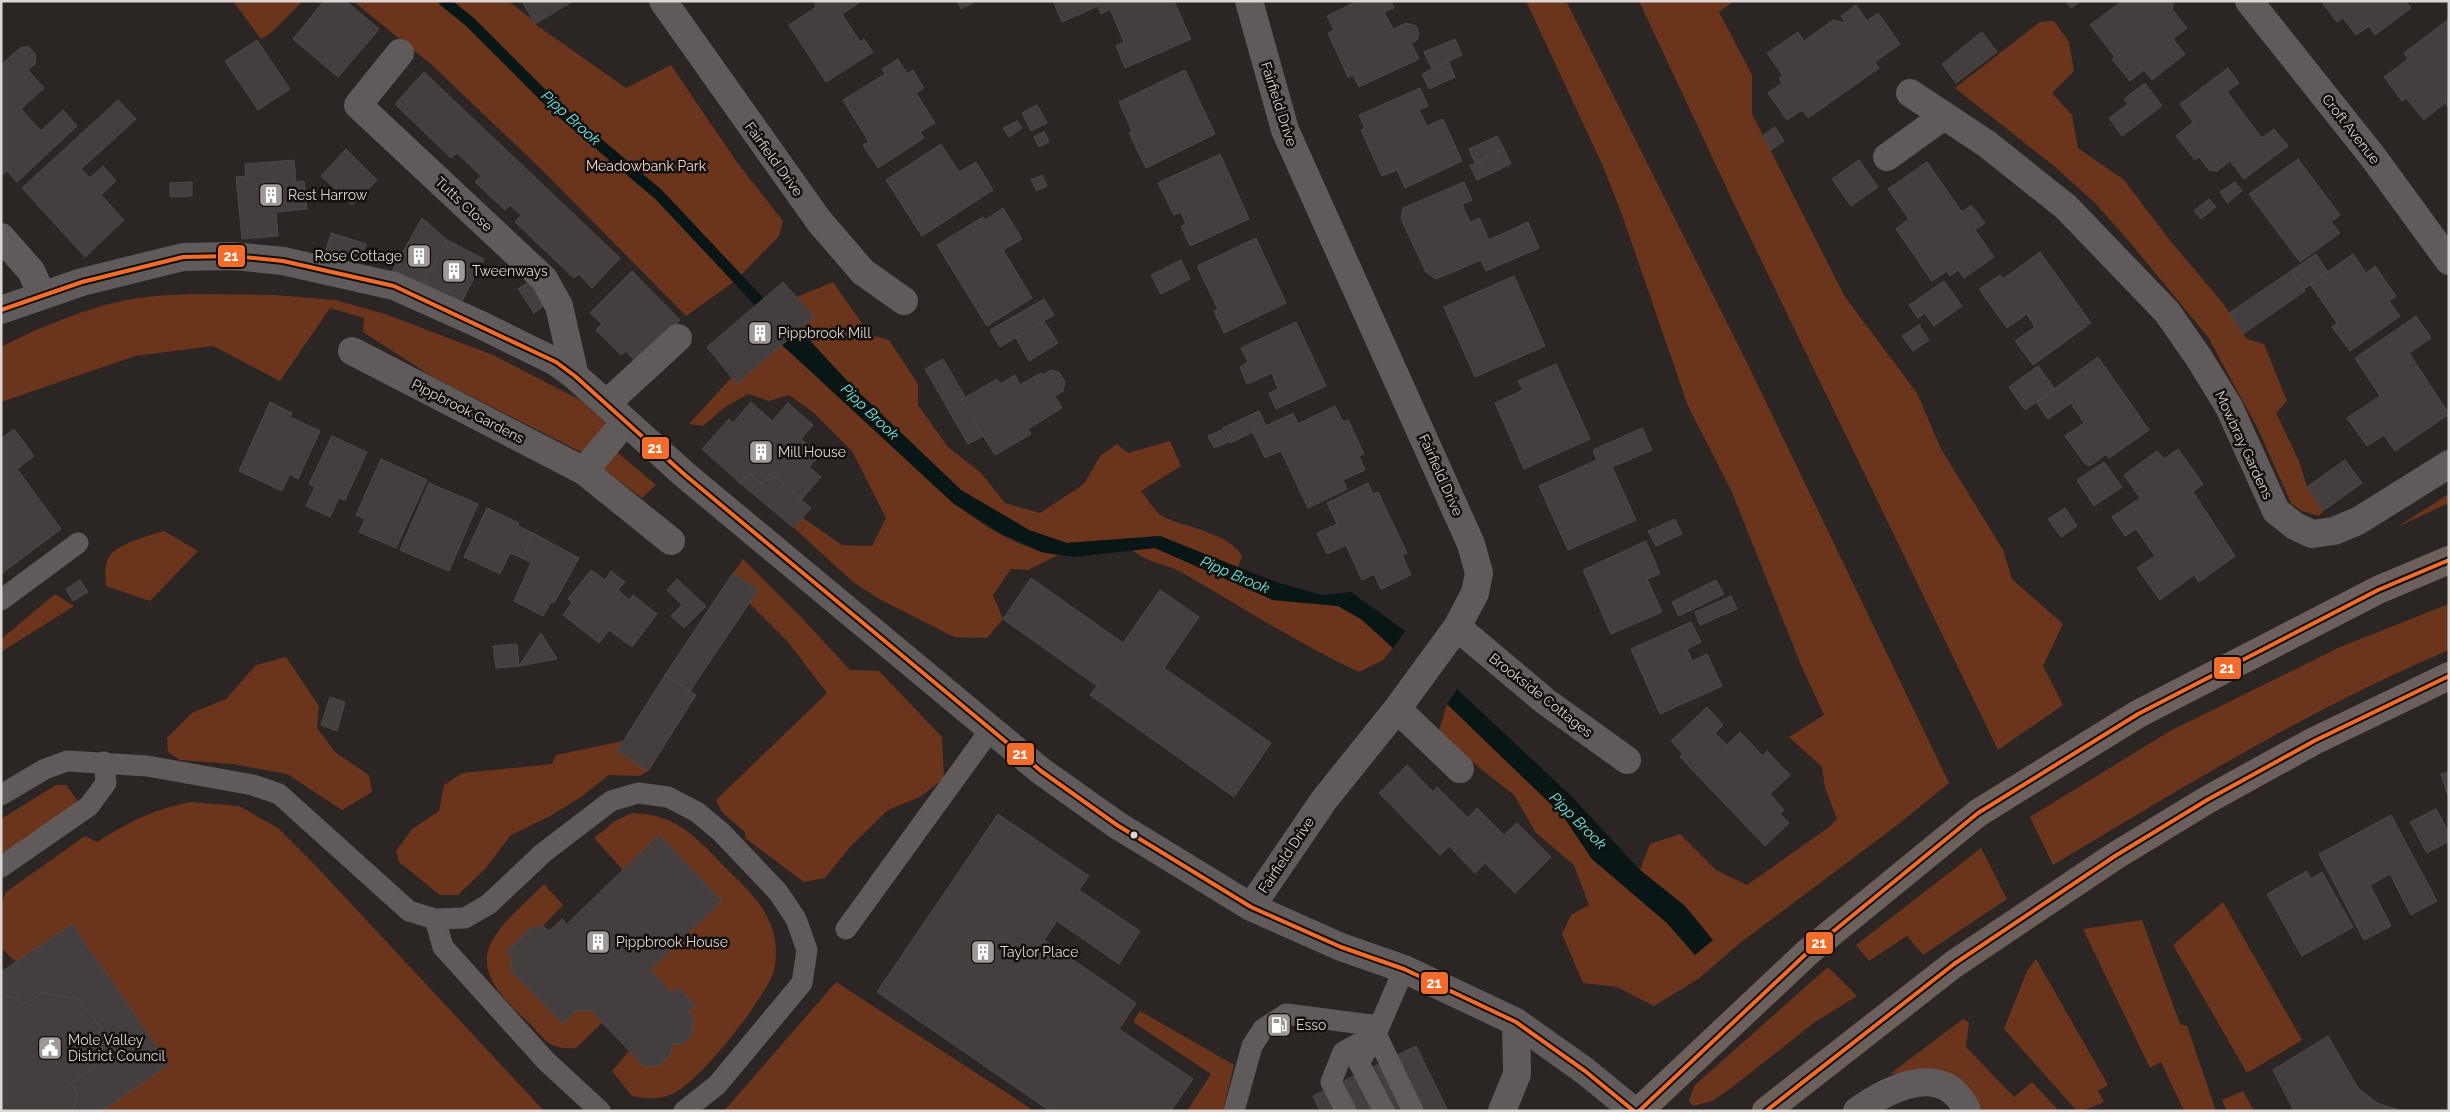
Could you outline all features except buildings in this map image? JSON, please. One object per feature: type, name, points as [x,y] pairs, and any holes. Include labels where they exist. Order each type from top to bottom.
[{"type":"highway","points":[[1639,1111],[1808,952],[1978,813],[2138,714],[2378,590],[2449,560]]},
{"type":"highway","points":[[1766,1111],[1954,964],[2115,856],[2207,800],[2314,741],[2449,676]]},
{"type":"street","name":"Fairfield Drive","points":[[662,1],[819,221],[863,272],[904,301]]},
{"type":"street","name":"Fairfield Drive","points":[[1248,1],[1285,130],[1471,544],[1479,573],[1476,593],[1457,627],[1397,709],[1324,800],[1251,907]]},
{"type":"street","name":"Croft Avenue","points":[[2249,1],[2373,157],[2449,261]]},
{"type":"street","name":"Tutts Close","points":[[400,53],[358,106],[544,279],[559,306],[575,376]]},
{"type":"street","name":"Mowbray Gardens","points":[[1910,93],[1987,144],[2066,207],[2167,312],[2230,407],[2276,511],[2294,526],[2312,534],[2334,531],[2358,521],[2449,464]]},
{"type":"street","points":[[1887,157],[1944,116]]},
{"type":"street","points":[[1,237],[31,271],[42,294]]},
{"type":"street","points":[[1,310],[42,294],[82,282],[183,257],[233,256],[283,261],[394,286],[479,324],[547,358],[575,376],[625,422],[1041,771],[1118,825],[1251,907],[1341,947],[1404,969],[1516,1022],[1585,1070],[1634,1111]]},
{"type":"street","points":[[606,404],[678,338]]},
{"type":"street","name":"Pippbrook Gardens","points":[[352,351],[584,471],[671,541]]},
{"type":"street","points":[[584,471],[625,422]]},
{"type":"street","name":"Brookside Cottages","points":[[1457,627],[1545,701],[1627,760]]},
{"type":"street","points":[[1397,709],[1460,769]]},
{"type":"street","points":[[1502,1111],[1517,1074],[1516,1022]]},
{"type":"street","points":[[1857,1111],[1896,1087],[1923,1081],[1945,1086],[1963,1102],[1967,1111]]},
{"type":"lane","points":[[1,600],[78,543]]},
{"type":"lane","points":[[846,930],[991,729]]},
{"type":"lane","points":[[1,795],[45,769],[67,761],[147,766],[252,785],[279,794],[410,911],[435,919],[465,918],[489,904],[543,852],[610,801],[638,793],[668,797],[697,812],[721,832],[778,892],[796,919],[807,950],[802,983],[717,1085],[684,1111]]},
{"type":"lane","points":[[1,867],[89,806],[106,783],[104,762]]},
{"type":"lane","points":[[435,919],[443,947],[546,1062],[600,1111]]},
{"type":"lane","points":[[1384,1111],[1359,1063],[1378,1030],[1404,969]]},
{"type":"lane","points":[[1234,1111],[1252,1046],[1263,1029],[1286,1014],[1378,1030]]},
{"type":"lane","points":[[1346,1111],[1331,1082],[1343,1052],[1378,1030]]},
{"type":"lane","points":[[1378,1030],[1413,1111]]},
{"type":"green space","points":[[233,1],[303,1],[272,32],[261,39]]},
{"type":"green space","name":"Meadowbank Park","points":[[353,1],[508,1],[534,21],[535,24],[626,88],[671,65],[736,161],[783,221],[779,236],[735,281],[686,316],[540,168],[432,65]]},
{"type":"green space","points":[[1526,1],[1566,1],[1751,371],[1949,783],[1900,823],[1740,943],[1698,979],[1654,1006],[1617,987],[1583,983],[1562,934],[1571,915],[1589,905],[1574,865],[1536,833],[1514,795],[1461,753],[1439,731],[1447,704],[1563,816],[1592,859],[1667,923],[1695,955],[1685,906],[1640,870],[1650,844],[1680,834],[1716,870],[1747,885],[1829,827],[1837,819],[1825,788],[1822,767],[1789,737],[1824,715],[1801,665],[1731,490],[1688,406],[1621,212],[1602,164]]},
{"type":"green space","points":[[1639,1],[1734,1],[1719,12],[1752,75],[1752,114],[1845,297],[1917,393],[1941,449],[2003,550],[2012,579],[2063,624],[2043,666],[2063,705],[1998,750],[1735,206]]},
{"type":"green space","points":[[2054,21],[2069,42],[2074,71],[2052,93],[2072,115],[2078,148],[2124,180],[2172,243],[2222,302],[2247,339],[2264,344],[2287,401],[2276,413],[2299,461],[2307,487],[2323,511],[2319,516],[2302,511],[2291,503],[2258,429],[2208,337],[2128,240],[2095,203],[2054,166],[1955,88],[2040,22]]},
{"type":"green space","points":[[833,282],[870,335],[889,340],[918,384],[918,405],[948,447],[981,473],[1005,503],[1040,513],[1084,484],[1100,456],[1117,444],[1128,453],[1170,441],[1181,466],[1141,491],[1154,509],[1164,517],[1218,536],[1236,548],[1242,556],[1238,568],[1160,536],[1067,543],[1029,530],[961,490],[849,383],[800,330],[814,317],[797,297]]},
{"type":"green space","points":[[193,294],[275,295],[335,300],[385,314],[493,355],[580,400],[605,422],[617,452],[656,485],[642,498],[581,452],[433,377],[363,332],[364,318],[330,308],[280,381],[213,346],[135,356],[1,402],[1,347],[51,324],[105,305],[146,297]]},
{"type":"green space","points":[[782,345],[957,505],[1004,537],[1030,548],[1058,555],[1028,570],[1011,569],[993,595],[1003,619],[987,638],[954,637],[881,600],[853,582],[794,528],[803,518],[842,545],[872,546],[886,518],[852,451],[813,412],[789,395],[769,401],[748,394],[724,408],[703,426],[689,424],[732,377],[738,383]]},
{"type":"green space","points":[[2449,494],[2449,503],[2397,527]]},
{"type":"green space","points":[[164,531],[198,551],[150,601],[106,586],[106,566],[110,555],[114,551],[143,537]]},
{"type":"green space","points":[[1155,548],[1273,600],[1338,606],[1361,619],[1393,648],[1383,660],[1359,672],[1291,637],[1181,572],[1151,561],[1132,550]]},
{"type":"green space","points":[[743,559],[850,670],[879,671],[942,737],[944,778],[920,797],[888,810],[850,847],[825,878],[804,882],[745,838],[745,832],[722,812],[716,800],[827,693],[787,641],[749,603],[758,590],[733,573]]},
{"type":"green space","points":[[55,594],[74,606],[1,652],[1,639]]},
{"type":"green space","points":[[2449,604],[2449,650],[2347,697],[2297,723],[2199,778],[2053,865],[2030,817],[2170,731],[2340,647]]},
{"type":"green space","points":[[286,657],[319,706],[317,728],[335,752],[369,775],[372,792],[342,810],[287,774],[233,764],[180,760],[168,752],[167,738],[192,713],[226,699],[256,665]]},
{"type":"green space","points":[[623,741],[617,751],[648,771],[640,776],[609,775],[581,797],[550,816],[511,835],[485,869],[458,895],[440,895],[399,862],[396,851],[412,829],[439,811],[444,785],[462,773],[552,764],[556,755]]},
{"type":"green space","points":[[56,785],[66,785],[77,800],[71,811],[1,856],[1,819]]},
{"type":"green space","points":[[191,802],[239,806],[278,828],[316,866],[544,1111],[102,1111],[169,1064],[72,924],[16,962],[1,948],[1,904],[6,892],[85,836],[97,842],[142,817]]},
{"type":"green space","points":[[632,813],[646,814],[670,821],[699,841],[748,890],[764,911],[774,936],[776,950],[775,967],[772,976],[755,1005],[728,1041],[698,1075],[684,1087],[672,1094],[657,1098],[632,1096],[612,1071],[629,1051],[645,1067],[660,1065],[671,1054],[672,1044],[682,1044],[692,1034],[692,1024],[695,1021],[688,1012],[695,1006],[678,988],[672,993],[650,970],[722,901],[659,836],[623,870],[594,838],[615,821]]},
{"type":"green space","points":[[1981,848],[2007,899],[1923,955],[1907,936],[1869,961],[1856,945]]},
{"type":"green space","points":[[544,884],[563,905],[543,926],[530,928],[506,953],[512,958],[510,970],[563,1024],[576,1011],[590,1010],[602,1023],[576,1048],[559,1047],[547,1042],[498,991],[488,970],[489,948],[498,931]]},
{"type":"green space","points":[[2223,902],[2302,1040],[2247,1073],[2173,945]]},
{"type":"green space","points":[[2142,920],[2180,1024],[2187,1026],[2216,1111],[2184,1111],[2161,1062],[2150,1068],[2083,929]]},
{"type":"green space","points":[[2036,959],[2108,1085],[2098,1091],[2104,1102],[2083,1111],[2077,1111],[2004,1029],[2027,971]]},
{"type":"green space","points":[[1828,967],[1857,996],[1815,1022],[1730,1089],[1712,1101],[1693,1106],[1689,1100],[1695,1085]]},
{"type":"green space","points":[[836,982],[1007,1093],[1034,1111],[724,1111]]},
{"type":"green space","points":[[1140,1011],[1234,1065],[1223,1111],[1187,1111],[1211,1074],[1133,1022]]},
{"type":"green space","points":[[1963,1019],[1969,1023],[1966,1047],[2014,1097],[2032,1082],[2059,1111],[1977,1111],[1911,1073],[1890,1074]]},
{"type":"green space","points":[[2243,1091],[2254,1111],[2227,1111],[2222,1100]]},
{"type":"water","points":[[800,330],[849,383],[961,490],[1029,530],[1067,543],[1160,536],[1276,582],[1322,595],[1351,592],[1405,631],[1393,648],[1361,619],[1338,606],[1273,600],[1155,548],[1074,557],[1041,552],[1000,533],[954,504],[782,345]]},
{"type":"water","points":[[1457,689],[1573,798],[1640,870],[1685,906],[1713,940],[1695,955],[1667,923],[1592,859],[1563,816],[1447,704]]},
{"type":"waterway","name":"Pipp Brook","points":[[444,1],[470,22],[553,105],[659,195],[769,312]]},
{"type":"transit line","name":"21","points":[[1,310],[82,282],[183,257],[233,256],[283,261],[394,286],[556,362],[575,376],[685,475],[1041,771],[1117,825],[1251,907],[1341,947],[1404,969],[1516,1022],[1585,1071],[1634,1111]]},
{"type":"transit line","name":"21","points":[[1639,1111],[1808,952],[1978,813],[2138,714],[2378,590],[2449,560]]},
{"type":"transit line","name":"21","points":[[1766,1111],[1954,964],[2115,856],[2207,800],[2314,741],[2449,676]]},
{"type":"place","name":"Rest Harrow","points":[[271,195]]},
{"type":"place","name":"Rose Cottage","points":[[419,256]]},
{"type":"place","name":"Tweenways","points":[[454,271]]},
{"type":"place","name":"Pippbrook Mill","points":[[760,333]]},
{"type":"place","name":"Mill House","points":[[761,452]]},
{"type":"place","name":"Pippbrook House","points":[[598,942]]},
{"type":"place","name":"Taylor Place","points":[[983,952]]},
{"type":"place","name":"Esso","points":[[1279,1025]]},
{"type":"place","name":"Mole Valley District Council","points":[[50,1048]]}]
